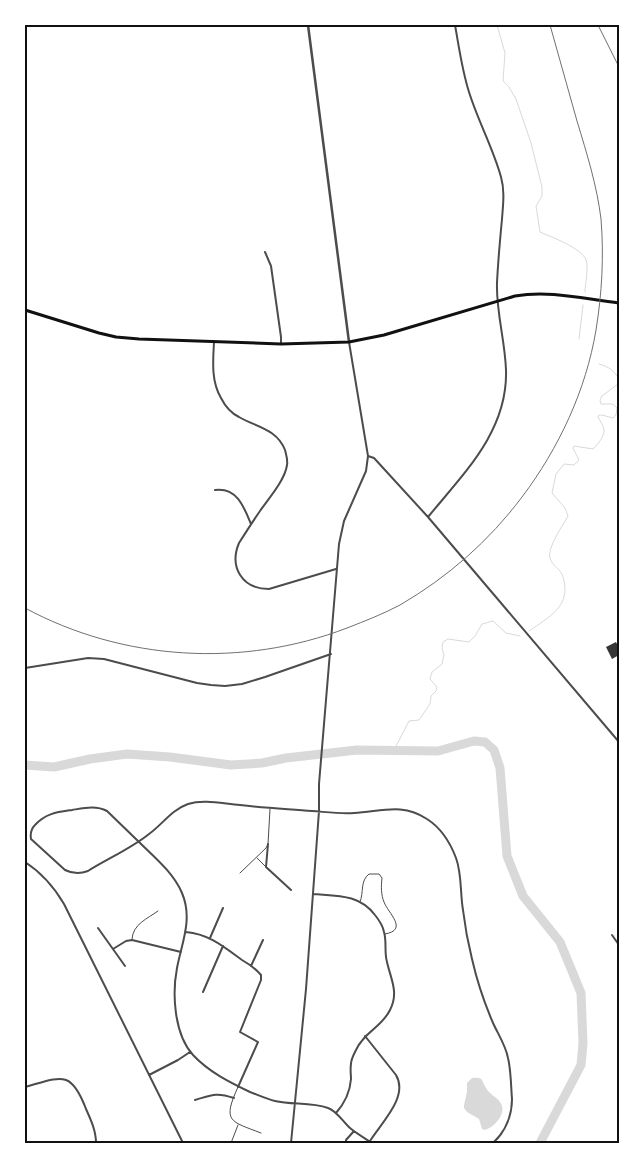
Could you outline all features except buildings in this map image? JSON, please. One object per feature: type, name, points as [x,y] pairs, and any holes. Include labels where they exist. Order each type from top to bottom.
[{"type":"main road","points":[[25,310],[107,336],[281,344],[349,342],[384,335],[516,296],[538,293],[619,303]]},
{"type":"street","points":[[291,1143],[306,989],[319,811],[319,784],[339,544],[344,521],[366,471],[368,456],[349,342],[308,25]]},
{"type":"street","points":[[428,517],[478,457],[493,429],[499,414],[504,391],[506,369],[497,301],[503,186],[468,90],[455,25]]},
{"type":"street","points":[[265,252],[271,266],[281,344]]},
{"type":"street","points":[[214,342],[214,380],[223,402],[237,416],[272,433],[280,442],[287,456],[287,464],[280,481],[239,543],[235,558],[241,577],[254,586],[269,589],[337,568]]},
{"type":"street","points":[[368,456],[374,458],[428,517],[619,742]]},
{"type":"street","points":[[215,490],[226,490],[235,495],[251,524]]},
{"type":"street","points":[[25,668],[88,658],[104,659],[196,683],[225,686],[265,678],[331,654]]},
{"type":"street","points":[[365,1036],[398,1078],[400,1088],[394,1105],[371,1142],[354,1132],[333,1110],[324,1107],[274,1101],[213,1073],[190,1052],[181,1036],[176,1010],[176,980],[187,920],[186,904],[171,874],[138,841],[107,811],[98,807],[48,815],[33,827],[30,836],[34,843],[65,870],[79,873],[88,871],[138,841],[150,834],[175,810],[190,803],[203,802],[353,813],[395,809],[409,811],[427,819],[438,828],[450,846],[458,865],[466,933],[478,982],[508,1058],[512,1099],[510,1114],[502,1133],[493,1143]]},
{"type":"street","points":[[268,844],[266,866],[291,890]]},
{"type":"street","points":[[25,862],[51,884],[60,897],[183,1143]]},
{"type":"street","points":[[313,894],[357,900],[374,913],[381,924],[384,934],[386,956],[394,983],[394,996],[386,1016],[365,1036],[358,1046],[351,1064],[349,1090],[345,1102],[336,1113]]},
{"type":"street","points":[[210,938],[223,908]]},
{"type":"street","points":[[98,928],[125,966]]},
{"type":"street","points":[[186,932],[202,934],[210,938],[260,973],[261,980],[240,1032],[258,1042],[238,1086]]},
{"type":"street","points":[[612,935],[619,945]]},
{"type":"street","points":[[113,950],[126,941],[132,940],[181,952]]},
{"type":"street","points":[[251,966],[263,940]]},
{"type":"street","points":[[203,992],[223,946]]},
{"type":"street","points":[[149,1074],[190,1052]]},
{"type":"street","points":[[25,1087],[55,1078],[72,1082],[78,1089],[94,1128],[96,1143]]},
{"type":"street","points":[[195,1100],[215,1094],[224,1094],[234,1098]]},
{"type":"street","points":[[346,1143],[346,1140],[354,1132]]},
{"type":"lane","points":[[240,874],[268,844],[270,808]]},
{"type":"lane","points":[[256,858],[266,866]]},
{"type":"lane","points":[[360,902],[364,878],[368,874],[379,874],[382,878],[381,888],[384,902],[394,917],[396,924],[394,930],[384,934]]},
{"type":"lane","points":[[132,940],[132,933],[136,926],[158,911]]},
{"type":"lane","points":[[238,1086],[230,1114],[238,1124],[262,1133]]},
{"type":"lane","points":[[231,1143],[238,1124]]},
{"type":"shaded area","points":[[472,1078],[482,1080],[487,1090],[499,1100],[502,1106],[499,1119],[493,1126],[485,1130],[482,1129],[479,1119],[464,1108],[467,1083]]},
{"type":"waterway","points":[[497,25],[505,53],[503,81],[516,99],[531,143],[542,187],[542,196],[536,206],[540,232],[566,243],[579,251],[583,256],[587,267],[585,292]]},
{"type":"waterway","points":[[579,339],[583,305]]},
{"type":"waterway","points":[[599,364],[611,369],[619,379]]},
{"type":"waterway","points":[[529,631],[557,610],[564,596],[565,587],[562,574],[550,558],[553,543],[568,516],[565,508],[552,493],[556,474],[564,464],[574,465],[579,460],[573,448],[574,446],[593,449],[601,440],[604,429],[598,417],[602,415],[613,418],[616,415],[617,408],[613,404],[601,404],[600,400],[619,381]]},
{"type":"waterway","points":[[394,750],[409,721],[419,720],[430,704],[431,696],[436,691],[437,687],[430,679],[432,672],[442,664],[444,655],[443,642],[448,639],[469,642],[482,624],[493,621],[506,633],[520,636]]},
{"type":"waterway","points":[[25,765],[54,767],[90,759],[127,754],[170,757],[231,765],[262,763],[286,758],[357,750],[438,751],[474,741],[485,742],[494,750],[500,768],[507,856],[523,896],[560,942],[581,993],[583,1043],[581,1065],[540,1143]]},
{"type":"railway","points":[[25,608],[63,626],[102,639],[143,648],[184,653],[225,653],[267,649],[307,641],[347,628],[400,605],[451,570],[496,528],[522,497],[548,459],[569,418],[585,375],[596,330],[600,302],[602,247],[601,219],[597,194],[550,25]]},
{"type":"railway","points":[[598,25],[619,67]]}]
